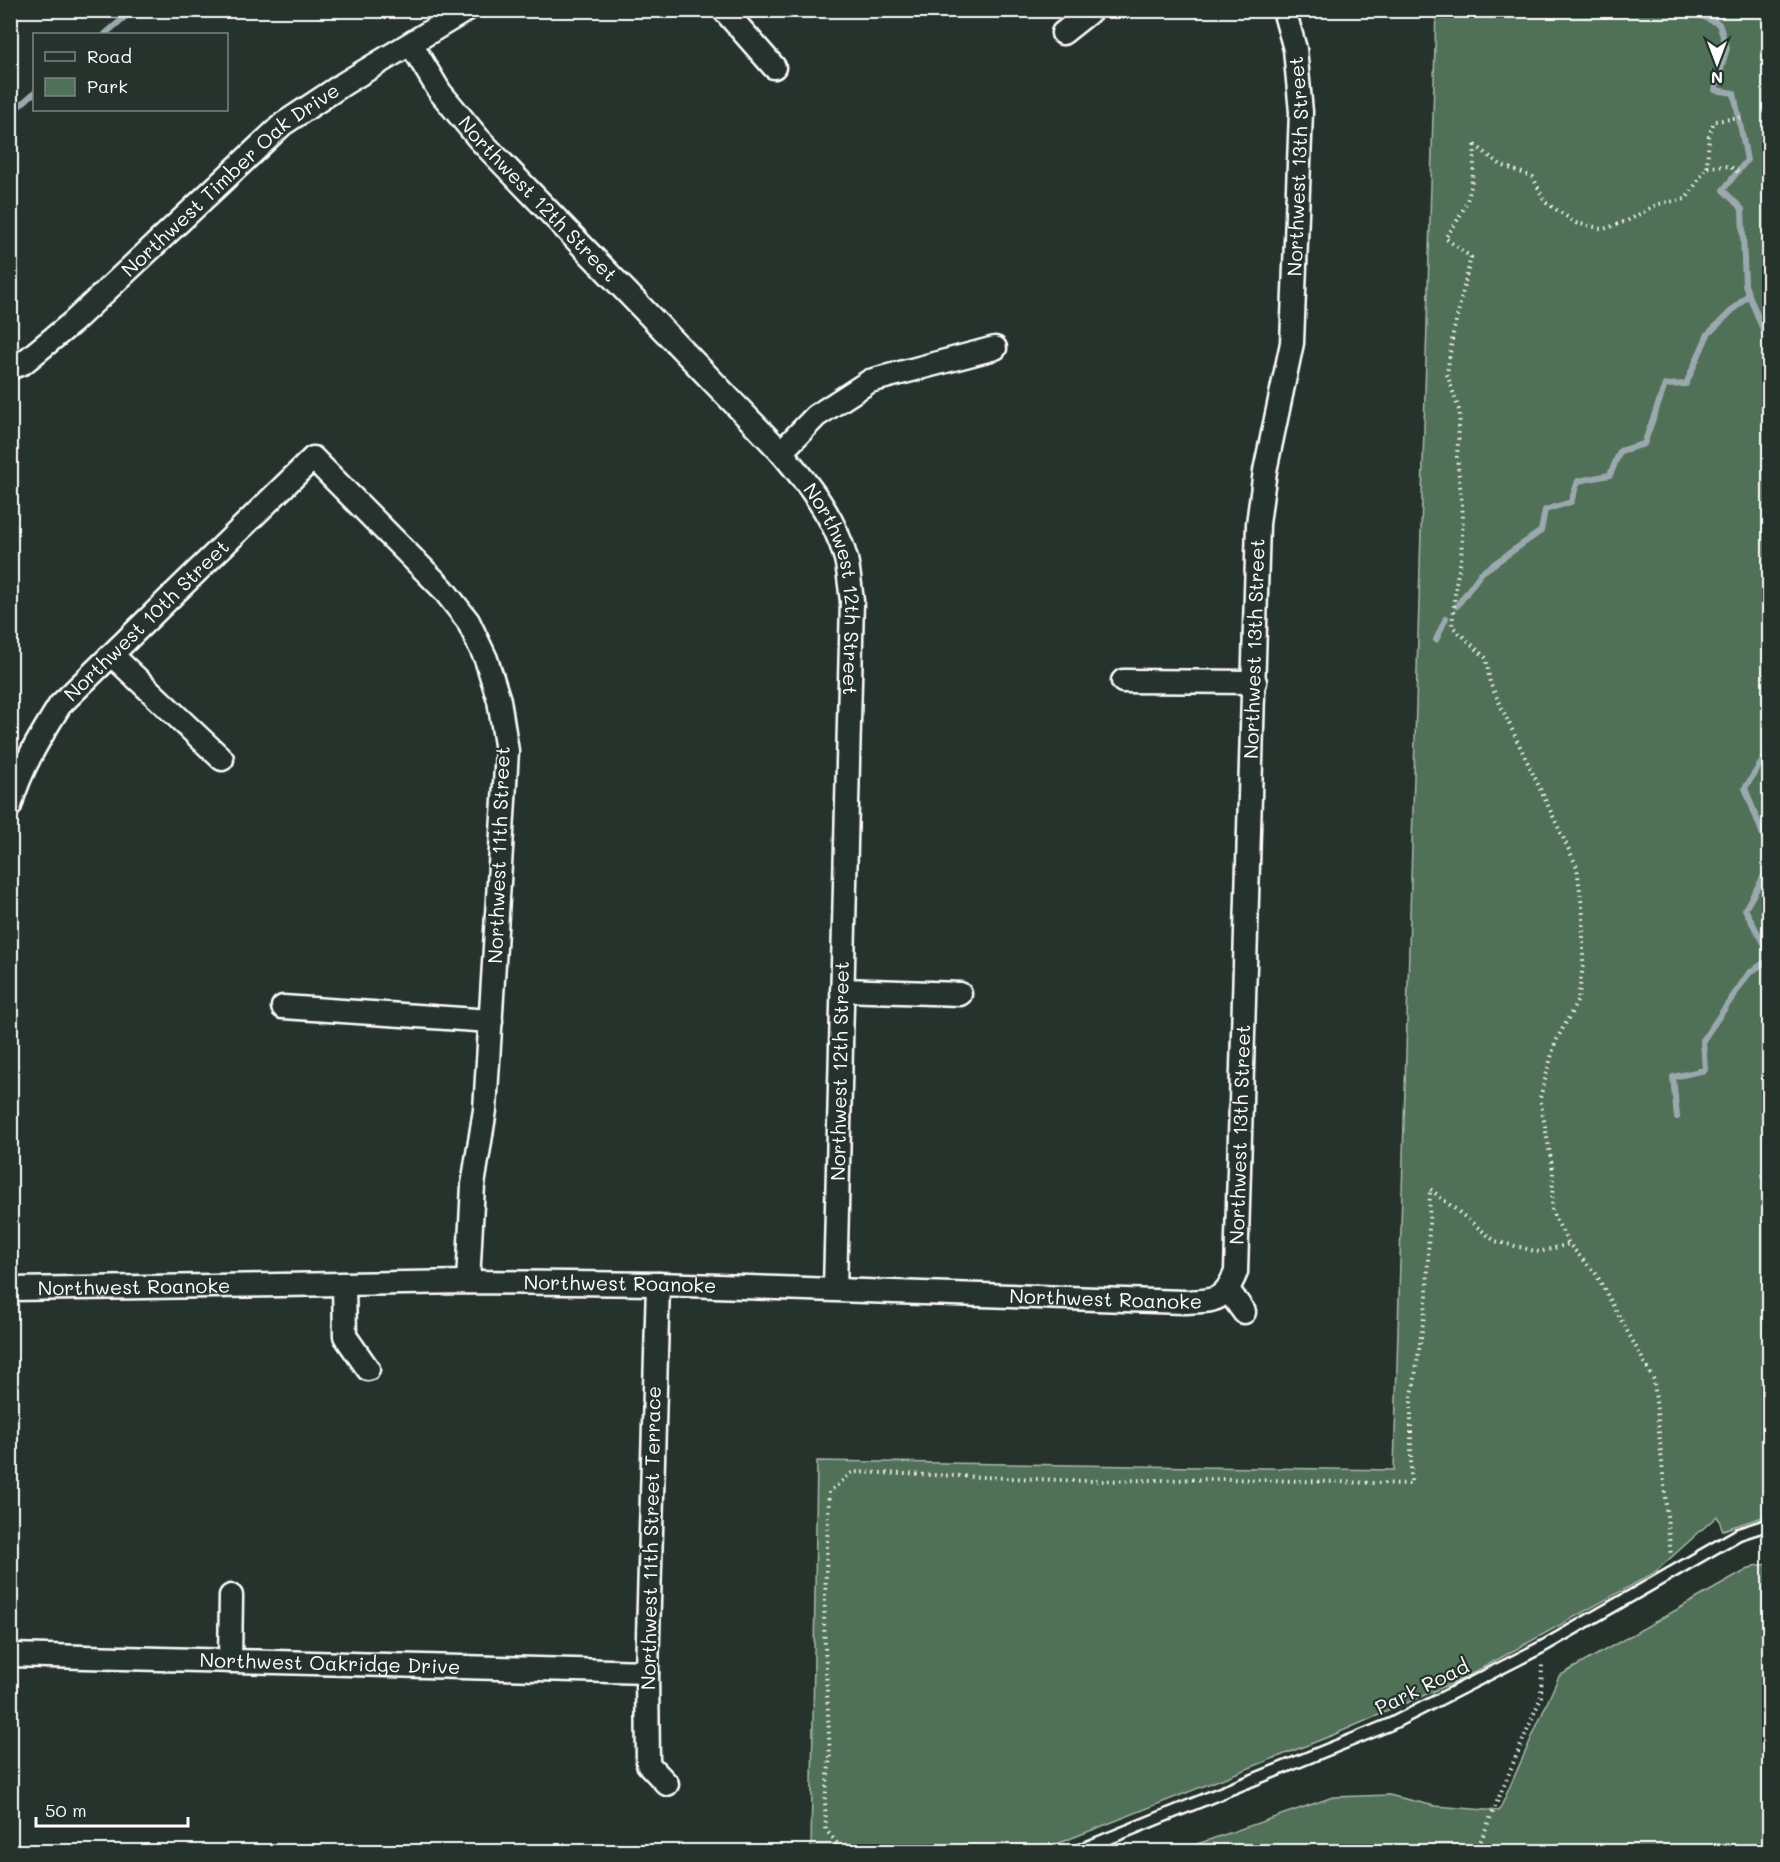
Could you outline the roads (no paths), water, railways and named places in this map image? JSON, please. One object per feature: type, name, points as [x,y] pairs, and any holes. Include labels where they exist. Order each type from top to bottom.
[{"type":"street","name":"Northwest Timber Oak Drive","points":[[10,368],[23,363],[73,322],[283,124],[345,83],[466,10]]},
{"type":"street","points":[[724,10],[774,67]]},
{"type":"street","points":[[1063,33],[1092,10]]},
{"type":"street","name":"Northwest 13th Street","points":[[1228,1290],[1236,1272],[1258,524],[1265,471],[1292,344],[1301,112],[1295,49],[1284,10]]},
{"type":"street","name":"Northwest 12th Street","points":[[411,44],[440,92],[479,140],[781,452],[810,488],[831,520],[846,559],[852,600],[835,1289]]},
{"type":"street","points":[[781,452],[816,416],[870,381],[995,348]]},
{"type":"street","name":"Northwest 10th Street","points":[[10,806],[15,789],[37,741],[60,705],[313,458]]},
{"type":"street","name":"Northwest 11th Street","points":[[313,458],[443,589],[468,621],[486,659],[499,700],[507,751],[485,1110],[473,1185],[468,1282]]},
{"type":"street","points":[[112,655],[222,759]]},
{"type":"street","points":[[1123,681],[1255,682]]},
{"type":"street","points":[[842,990],[960,994]]},
{"type":"street","points":[[283,1007],[491,1021]]},
{"type":"street","name":"Northwest Roanoke","points":[[10,1289],[344,1286],[468,1282],[658,1284],[1183,1302],[1218,1299],[1228,1290]]},
{"type":"street","name":"Northwest 11th Street Terrace","points":[[658,1284],[647,1672],[648,1764],[667,1784]]},
{"type":"street","points":[[344,1286],[345,1336],[368,1369]]},
{"type":"street","points":[[1228,1290],[1244,1312]]},
{"type":"street","points":[[230,1661],[231,1596]]},
{"type":"street","name":"Northwest Oakridge Drive","points":[[10,1654],[647,1672]]},
{"type":"lane","name":"Park Road","points":[[1075,1851],[1391,1724],[1542,1647],[1739,1534],[1770,1524]]},
{"type":"waterway","points":[[106,33],[133,10]]},
{"type":"waterway","points":[[1699,10],[1702,16],[1719,24],[1727,48],[1715,90],[1734,93],[1747,160],[1723,190],[1742,209],[1745,285],[1770,347]]},
{"type":"waterway","points":[[10,114],[33,94]]},
{"type":"waterway","points":[[1457,606],[1481,573],[1541,531],[1545,510],[1571,502],[1578,481],[1610,475],[1620,451],[1644,444],[1665,385],[1686,384],[1708,334],[1748,295]]},
{"type":"waterway","points":[[1436,640],[1446,618]]},
{"type":"waterway","points":[[1770,749],[1745,788],[1770,853]]},
{"type":"waterway","points":[[1770,866],[1745,909],[1770,956]]},
{"type":"waterway","points":[[1677,1117],[1673,1077],[1705,1070],[1703,1040],[1749,973],[1770,959]]}]
